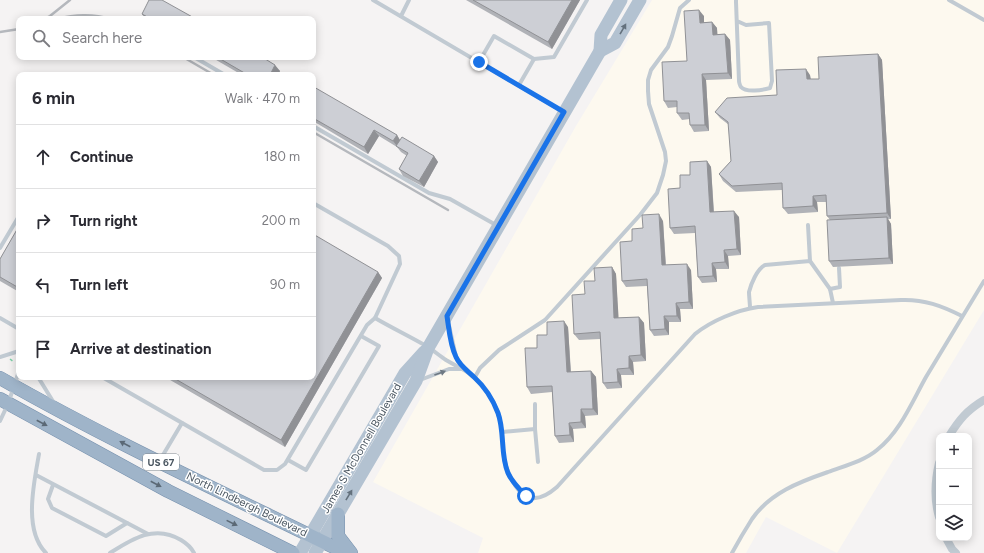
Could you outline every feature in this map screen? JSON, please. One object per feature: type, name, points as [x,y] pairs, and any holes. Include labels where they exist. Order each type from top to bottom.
[{"type":"highway","name":"North Lindbergh Boulevard","points":[[0,378],[58,410],[346,553]]},
{"type":"highway","name":"North Lindbergh Boulevard","points":[[4,402],[180,497],[293,553]]},
{"type":"highway","points":[[338,514],[338,536],[351,553]]},
{"type":"main road","name":"James S McDonnell Boulevard","points":[[300,553],[338,514],[416,381],[428,348],[600,51],[601,35],[621,0]]},
{"type":"main road","name":"James S McDonnell Boulevard","points":[[600,51],[615,43],[640,0]]},
{"type":"main road","name":"James S McDonnell Boulevard","points":[[316,553],[316,538],[405,373],[428,348]]},
{"type":"street","points":[[951,433],[962,416],[984,400]]},
{"type":"street","points":[[936,508],[935,492],[938,469]]},
{"type":"street","points":[[948,541],[956,553]]},
{"type":"lane","points":[[373,0],[564,112]]},
{"type":"lane","points":[[401,16],[409,0]]},
{"type":"lane","points":[[479,62],[494,36],[534,59],[554,57],[587,0]]},
{"type":"lane","points":[[474,377],[480,368],[499,350],[545,320],[640,215],[657,193],[666,161],[665,152],[649,104],[648,80],[652,70],[668,47],[680,8],[689,0]]},
{"type":"lane","points":[[736,0],[739,81],[741,87],[748,90],[770,88],[772,81],[770,23],[746,25],[737,21]]},
{"type":"lane","points":[[950,0],[984,20]]},
{"type":"lane","points":[[519,85],[534,59]]},
{"type":"lane","points":[[199,60],[220,72]]},
{"type":"lane","points":[[316,128],[429,193],[450,199],[499,226]]},
{"type":"lane","points":[[107,380],[264,470],[277,470],[288,460],[367,325],[375,318],[400,264],[399,256],[388,246],[316,205]]},
{"type":"lane","points":[[0,248],[16,221]]},
{"type":"lane","points":[[808,225],[810,261],[830,289],[833,303]]},
{"type":"lane","points":[[750,308],[749,294],[761,268],[765,265],[810,261]]},
{"type":"lane","points":[[830,289],[840,288],[839,268]]},
{"type":"lane","points":[[732,553],[752,519],[775,496],[798,483],[857,462],[871,455],[886,442],[902,419],[984,281]]},
{"type":"lane","points":[[375,318],[464,369],[484,388],[494,404],[499,418],[504,457],[508,473],[516,486],[526,496],[536,498],[546,496],[565,479],[695,334],[712,322],[750,308],[912,299],[944,307],[962,316]]},
{"type":"lane","points":[[447,316],[453,349],[456,358],[464,369]]},
{"type":"lane","points":[[0,318],[16,327]]},
{"type":"lane","points":[[288,460],[306,470],[379,346],[361,336]]},
{"type":"lane","points":[[0,357],[16,352]]},
{"type":"lane","points":[[416,381],[449,369],[464,369]]},
{"type":"lane","points":[[0,421],[4,402],[16,380]]},
{"type":"lane","points":[[40,380],[58,410]]},
{"type":"lane","points":[[535,404],[535,429],[538,462]]},
{"type":"lane","points":[[159,461],[182,423]]},
{"type":"lane","points":[[502,432],[535,429]]},
{"type":"lane","points":[[39,454],[32,504],[33,521],[36,536],[42,549],[46,553]]},
{"type":"lane","points":[[36,475],[148,534]]},
{"type":"lane","points":[[53,485],[48,499],[52,508],[106,536],[127,523]]},
{"type":"lane","points":[[110,553],[140,536],[148,534],[175,536],[186,543],[194,553]]},
{"type":"path","points":[[10,360],[14,362]]},
{"type":"shaded area","points":[[652,0],[984,0],[984,310],[837,553],[766,517],[746,553],[478,553],[483,538],[373,482],[576,126]]},
{"type":"building","points":[[149,0],[162,0],[191,16],[146,16],[142,14]]},
{"type":"building","points":[[473,0],[572,0],[548,42]]},
{"type":"building","points":[[699,10],[700,23],[712,22],[713,35],[725,34],[728,73],[702,74],[705,125],[690,125],[689,113],[677,113],[677,101],[664,101],[662,62],[687,61],[684,11]]},
{"type":"building","points":[[878,54],[887,213],[827,216],[826,195],[813,196],[813,206],[783,208],[782,183],[732,186],[719,174],[731,161],[728,122],[715,112],[727,98],[777,95],[776,70],[806,69],[807,79],[819,79],[818,57]]},
{"type":"building","points":[[222,60],[267,60],[275,65],[272,72],[243,72]]},
{"type":"building","points":[[316,88],[397,135],[393,141],[374,130],[364,147],[316,120]]},
{"type":"building","points":[[402,137],[434,156],[419,181],[399,169],[408,153],[396,146]]},
{"type":"building","points":[[707,161],[710,212],[734,211],[737,249],[724,250],[725,262],[712,263],[713,276],[698,277],[695,226],[670,228],[668,189],[680,188],[680,175],[690,175],[690,162]]},
{"type":"building","points":[[659,214],[662,265],[687,264],[689,302],[676,303],[677,316],[664,316],[665,329],[650,330],[647,279],[622,281],[620,242],[632,241],[632,229],[643,228],[642,215]]},
{"type":"building","points":[[887,217],[889,258],[829,261],[827,220]]},
{"type":"building","points":[[16,231],[16,286],[0,277],[0,259]]},
{"type":"building","points":[[316,236],[378,272],[316,379]]},
{"type":"building","points":[[612,267],[614,318],[639,317],[641,355],[629,356],[629,368],[617,369],[618,382],[603,383],[600,332],[574,334],[572,295],[585,294],[584,281],[595,281],[594,268]]},
{"type":"building","points":[[564,321],[567,372],[591,371],[593,409],[581,409],[581,422],[569,423],[570,435],[555,436],[552,386],[527,387],[525,348],[537,348],[537,335],[547,335],[547,322]]},
{"type":"building","points":[[177,380],[316,380],[281,440]]},
{"type":"railway","points":[[50,16],[70,0]]},
{"type":"railway","points":[[69,16],[97,16]]},
{"type":"railway","points":[[0,32],[16,29]]},
{"type":"railway","points":[[188,60],[209,72]]},
{"type":"railway","points":[[316,134],[448,210]]},
{"type":"route","points":[[479,62],[564,112],[447,316],[456,358],[464,369],[484,388],[494,404],[501,422],[504,457],[508,473],[516,486],[526,496]]}]
